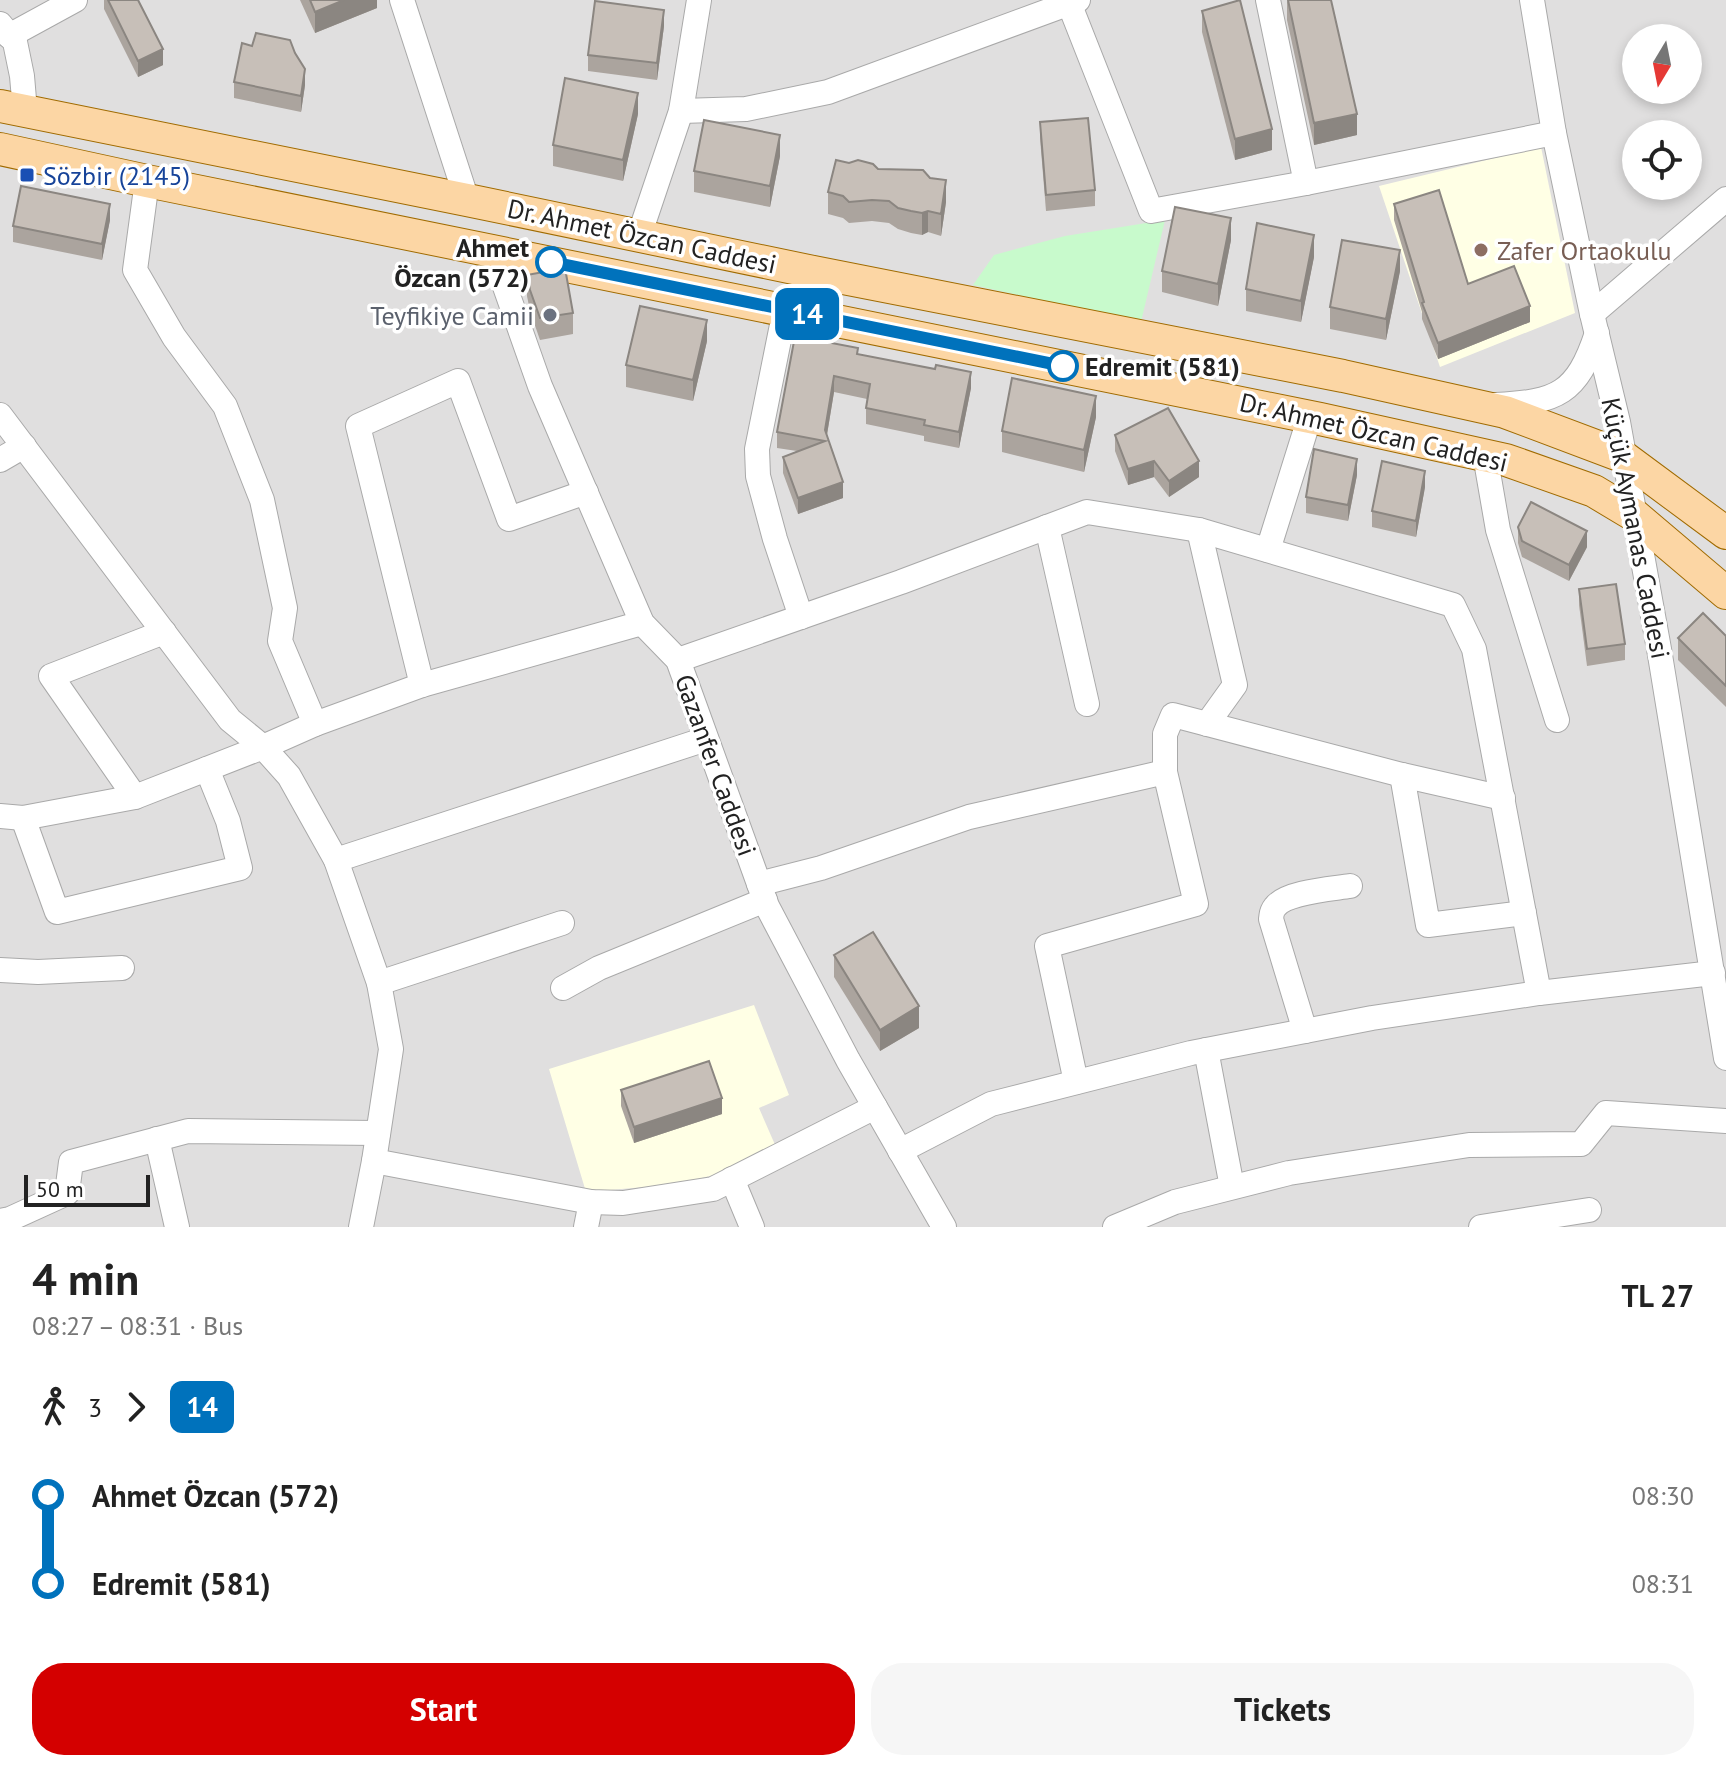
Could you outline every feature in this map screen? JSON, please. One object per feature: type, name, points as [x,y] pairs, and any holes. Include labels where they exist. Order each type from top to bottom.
[{"type":"main road","name":"Dr. Ahmet Özcan Caddesi","points":[[13,108],[818,273],[1343,376],[1505,412],[1622,456],[1726,533]]},
{"type":"main road","name":"Dr. Ahmet Özcan Caddesi","points":[[0,149],[1310,416],[1506,460],[1594,491],[1634,515],[1726,593]]},
{"type":"street","points":[[13,108],[20,65],[15,42],[5,30],[75,0]]},
{"type":"street","points":[[402,0],[467,200]]},
{"type":"street","points":[[639,236],[681,111],[699,0]]},
{"type":"street","points":[[1268,0],[1306,183]]},
{"type":"street","name":"Küçük Aymanas Caddesi","points":[[1532,0],[1554,133],[1618,422],[1659,649],[1726,1058]]},
{"type":"street","points":[[681,111],[746,109],[828,92],[1074,2],[1151,211],[1554,133]]},
{"type":"street","points":[[147,181],[135,270],[174,337],[225,406],[262,500],[285,608],[280,641],[315,724]]},
{"type":"street","points":[[1479,406],[1529,404],[1558,394],[1578,375],[1590,354],[1594,323],[1726,199]]},
{"type":"street","name":"Gazanfer Caddesi","points":[[492,250],[540,386],[642,623],[678,660],[762,892],[848,1060],[944,1227]]},
{"type":"street","points":[[785,310],[757,449],[758,476],[801,617]]},
{"type":"street","points":[[422,685],[358,426],[458,381],[509,519],[586,492]]},
{"type":"street","points":[[0,415],[230,720],[263,747],[289,776],[336,860],[379,983],[391,1049],[361,1227]]},
{"type":"street","points":[[1268,550],[1310,416]]},
{"type":"street","points":[[0,460],[24,446]]},
{"type":"street","points":[[1485,455],[1498,530],[1557,720]]},
{"type":"street","points":[[678,660],[901,582],[1087,512],[1199,530],[1453,605],[1474,649],[1539,993]]},
{"type":"street","points":[[1047,527],[1087,704]]},
{"type":"street","points":[[1199,530],[1235,685],[1207,724]]},
{"type":"street","points":[[207,769],[228,821],[240,868],[57,912],[12,817],[135,797],[315,724],[422,685],[642,623]]},
{"type":"street","points":[[135,797],[51,676],[164,632]]},
{"type":"street","points":[[1076,1082],[1047,946],[1196,904],[1165,772],[1165,734],[1173,715],[1503,798]]},
{"type":"street","points":[[336,860],[706,739]]},
{"type":"street","points":[[563,988],[762,892],[821,868],[969,817],[1165,772]]},
{"type":"street","points":[[1402,775],[1428,925],[1524,913]]},
{"type":"street","points":[[1305,1031],[1271,919],[1272,911],[1277,904],[1292,896],[1350,886]]},
{"type":"street","points":[[379,983],[562,923]]},
{"type":"street","points":[[0,970],[38,972],[122,968]]},
{"type":"street","points":[[900,1151],[991,1104],[1206,1050],[1372,1018],[1539,993],[1713,973]]},
{"type":"street","points":[[1206,1050],[1232,1187]]},
{"type":"street","points":[[374,1161],[591,1202],[623,1203],[713,1189],[875,1107]]},
{"type":"street","points":[[1115,1227],[1175,1202],[1289,1173],[1469,1145],[1581,1144],[1606,1113],[1726,1121]]},
{"type":"street","points":[[0,1221],[67,1193],[71,1162],[188,1131],[378,1133]]},
{"type":"street","points":[[157,1139],[177,1227]]},
{"type":"street","points":[[732,1179],[752,1227]]},
{"type":"street","points":[[586,1227],[591,1202]]},
{"type":"street","points":[[1481,1227],[1589,1210]]},
{"type":"shaded area","points":[[0,0],[1726,0],[1726,1227],[0,1227]]},
{"type":"shaded area","name":"Zafer Ortaokulu","points":[[1541,147],[1575,313],[1440,367],[1379,186]]},
{"type":"shaded area","points":[[754,1005],[789,1095],[759,1108],[776,1147],[717,1174],[680,1184],[586,1192],[549,1069]]},
{"type":"green space","points":[[1165,220],[1141,322],[973,285],[994,255],[1065,236]]},
{"type":"building","points":[[108,0],[138,0],[163,49],[138,61]]},
{"type":"building","points":[[310,0],[344,0],[315,12]]},
{"type":"building","points":[[1240,0],[1272,129],[1235,139],[1202,11]]},
{"type":"building","points":[[1288,0],[1331,0],[1357,114],[1314,123]]},
{"type":"building","points":[[595,1],[664,10],[657,63],[588,55]]},
{"type":"building","points":[[256,33],[290,40],[305,69],[301,96],[234,82],[242,43],[252,46]]},
{"type":"building","points":[[565,78],[638,93],[623,160],[553,145]]},
{"type":"building","points":[[1088,118],[1095,190],[1046,195],[1040,122]]},
{"type":"building","points":[[704,120],[780,135],[770,186],[694,171]]},
{"type":"building","points":[[836,160],[849,163],[858,160],[873,164],[878,169],[923,170],[930,178],[946,180],[941,214],[898,208],[889,201],[849,202],[843,196],[828,192]]},
{"type":"building","points":[[21,186],[110,204],[102,244],[13,226]]},
{"type":"building","points":[[1439,190],[1468,284],[1514,266],[1530,306],[1438,343],[1422,303],[1394,204]]},
{"type":"building","points":[[1175,207],[1231,218],[1218,284],[1162,271]]},
{"type":"building","points":[[1257,223],[1314,235],[1301,301],[1246,289]]},
{"type":"building","points":[[1342,240],[1400,250],[1386,319],[1330,307]]},
{"type":"building","points":[[565,268],[573,313],[540,318],[527,275]]},
{"type":"building","points":[[640,306],[707,320],[693,380],[626,365]]},
{"type":"building","points":[[795,336],[858,348],[857,354],[935,369],[936,365],[971,372],[959,432],[924,425],[925,420],[866,408],[870,384],[834,376],[825,430],[843,482],[798,498],[783,457],[825,441],[777,432]]},
{"type":"building","points":[[1012,378],[1096,396],[1084,450],[1002,431]]},
{"type":"building","points":[[1168,408],[1199,461],[1169,481],[1154,461],[1128,469],[1115,435]]},
{"type":"building","points":[[1314,449],[1357,459],[1348,505],[1306,497]]},
{"type":"building","points":[[1382,461],[1425,471],[1416,521],[1372,511]]},
{"type":"building","points":[[1531,502],[1587,531],[1569,565],[1522,541],[1518,527]]},
{"type":"building","points":[[1616,584],[1625,644],[1587,649],[1579,589]]},
{"type":"building","points":[[1703,613],[1726,636],[1726,686],[1678,638]]},
{"type":"building","points":[[873,932],[919,1006],[880,1030],[834,955]]},
{"type":"building","points":[[709,1061],[722,1098],[634,1127],[621,1090]]},
{"type":"bus line","name":"14","points":[[551,262],[1063,366]]},
{"type":"place","name":"Sözbir (2145)","points":[[27,175]]},
{"type":"place","name":"Zafer Ortaokulu","points":[[1481,250]]},
{"type":"place","name":"Ahmet Özcan (572)","points":[[551,262]]},
{"type":"place","name":"Teyfikiye Camii","points":[[550,315]]},
{"type":"place","name":"Edremit (581)","points":[[1063,366]]}]
